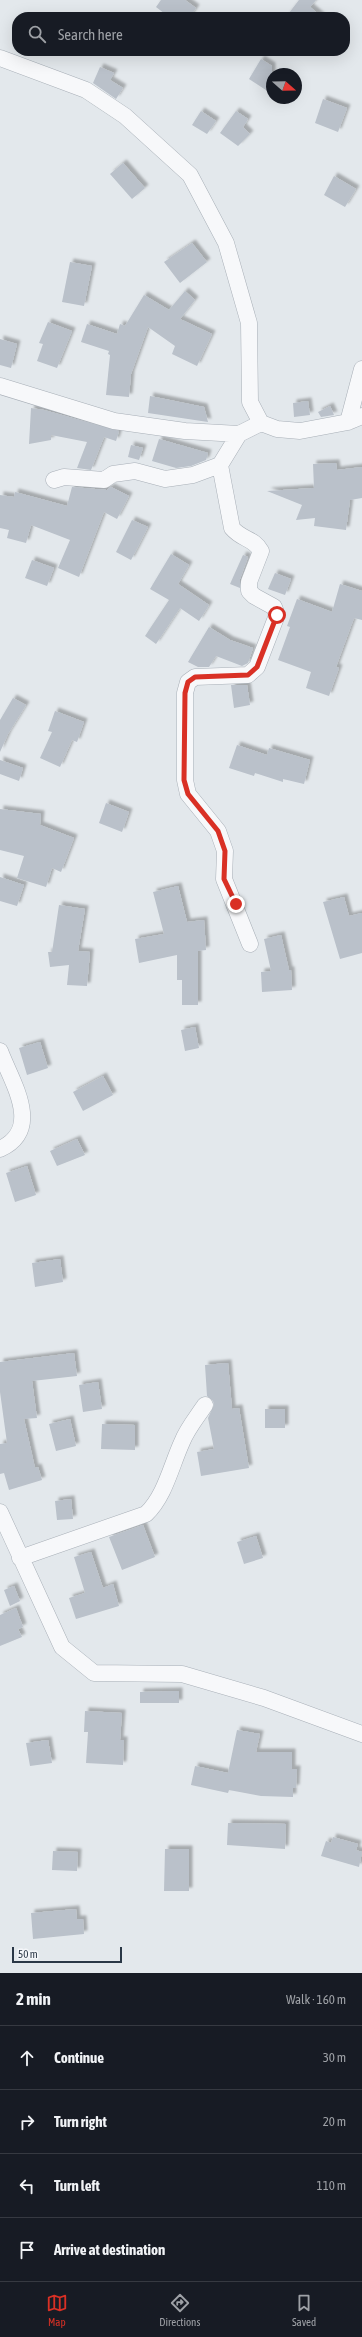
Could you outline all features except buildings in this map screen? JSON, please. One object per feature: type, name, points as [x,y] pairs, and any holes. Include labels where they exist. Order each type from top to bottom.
[{"type":"street","points":[[0,58],[86,90],[124,116],[190,175],[226,243],[249,323],[250,402],[261,422],[277,429],[300,431],[355,419],[362,369]]},
{"type":"street","points":[[0,386],[114,421],[185,431],[239,434]]},
{"type":"street","points":[[54,480],[71,477],[104,480],[113,474],[135,471],[165,479],[192,474],[220,465],[239,434],[261,422]]},
{"type":"street","points":[[220,465],[232,528],[239,536],[257,544],[261,550],[249,582],[249,591],[254,596],[274,607],[277,615],[257,667],[248,675],[195,677],[188,682],[185,693],[184,780],[188,794],[218,831],[225,851],[224,879],[250,944]]},
{"type":"street","points":[[0,1051],[22,1104],[23,1122],[16,1136],[0,1149]]},
{"type":"street","points":[[20,1558],[146,1514],[153,1508],[173,1465],[182,1441],[205,1405]]},
{"type":"street","points":[[0,1512],[62,1647],[94,1672],[182,1674],[264,1698],[362,1734]]},
{"type":"route","points":[[236,904],[224,879],[225,851],[218,831],[188,794],[184,780],[185,693],[188,682],[195,677],[248,675],[257,667],[277,615]]}]
